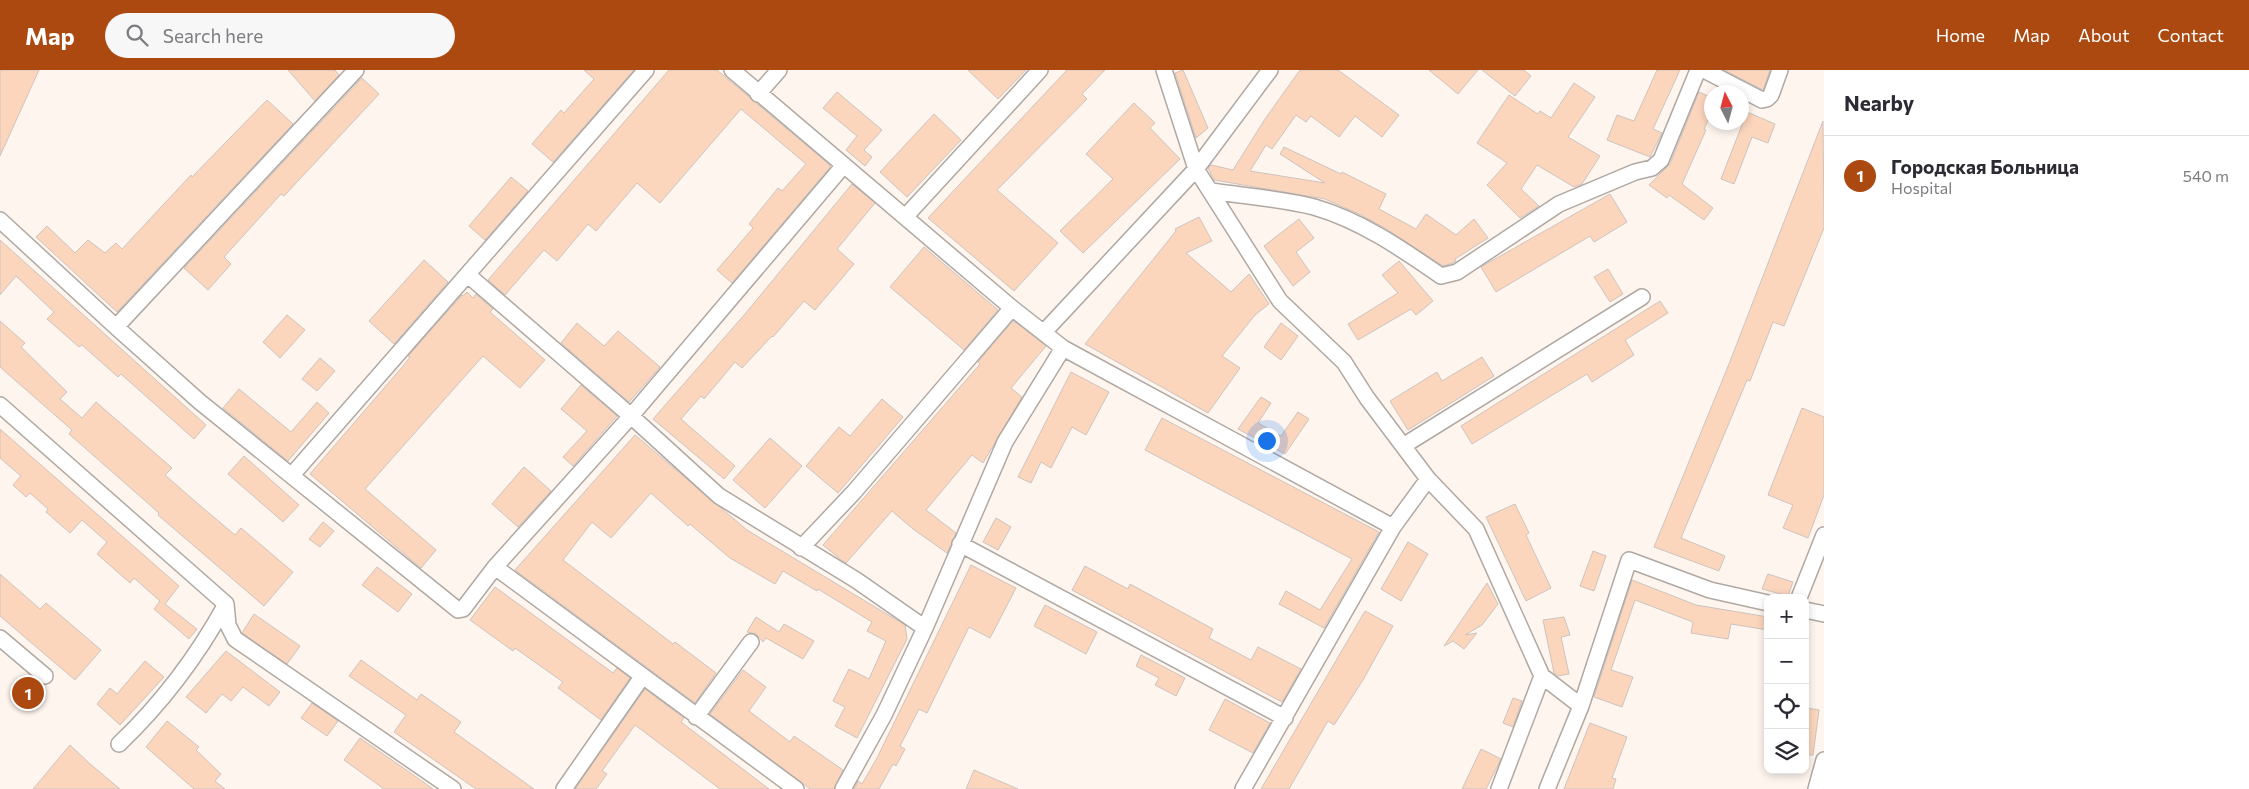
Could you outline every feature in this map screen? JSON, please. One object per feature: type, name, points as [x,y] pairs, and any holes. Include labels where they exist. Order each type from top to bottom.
[{"type":"street","points":[[116,327],[356,70]]},
{"type":"street","points":[[292,475],[646,70]]},
{"type":"street","points":[[732,70],[1012,308],[1063,348],[1393,527]]},
{"type":"street","points":[[758,94],[779,70]]},
{"type":"street","points":[[906,216],[1040,70]]},
{"type":"street","points":[[1164,70],[1196,169],[1212,191],[1280,301],[1344,362],[1367,398],[1428,479],[1476,530],[1546,680],[1580,706]]},
{"type":"street","points":[[1044,332],[1196,169],[1270,70]]},
{"type":"street","points":[[1212,191],[1314,207],[1356,224],[1400,247],[1441,276],[1457,272],[1559,204],[1635,172],[1652,168],[1661,160],[1698,70]]},
{"type":"street","points":[[1704,70],[1762,100],[1767,99],[1771,95],[1780,70]]},
{"type":"street","points":[[0,220],[200,402],[458,610],[463,609],[495,567],[631,416],[844,165]]},
{"type":"street","points":[[468,275],[631,416],[719,496],[856,580],[925,628]]},
{"type":"street","points":[[1403,446],[1642,297]]},
{"type":"street","points":[[801,548],[854,492],[1012,308]]},
{"type":"street","points":[[843,789],[884,715],[925,628],[1005,442],[1063,348]]},
{"type":"street","points":[[0,405],[226,604],[228,625],[236,639],[453,789]]},
{"type":"street","points":[[1243,789],[1393,527],[1428,479]]},
{"type":"street","points":[[1801,594],[1824,535]]},
{"type":"street","points":[[960,544],[1285,718]]},
{"type":"street","points":[[1547,789],[1580,706],[1629,560],[1710,590],[1764,602]]},
{"type":"street","points":[[495,567],[796,789]]},
{"type":"street","points":[[119,744],[172,684],[214,626],[226,604]]},
{"type":"street","points":[[1809,611],[1824,614]]},
{"type":"street","points":[[0,638],[45,676]]},
{"type":"street","points":[[696,717],[751,642]]},
{"type":"street","points":[[564,789],[642,677]]},
{"type":"street","points":[[1499,789],[1546,680]]},
{"type":"street","points":[[1816,789],[1824,760]]},
{"type":"building","points":[[0,70],[39,70],[0,156]]},
{"type":"building","points":[[288,70],[335,70],[339,75],[315,101]]},
{"type":"building","points":[[584,70],[634,70],[553,162],[532,144],[561,110],[564,113],[594,79]]},
{"type":"building","points":[[669,70],[717,70],[831,166],[732,283],[717,270],[753,228],[749,224],[778,188],[782,191],[806,164],[741,109],[660,203],[637,183],[596,231],[588,224],[557,261],[544,250],[505,295],[488,280]]},
{"type":"building","points":[[968,70],[1026,70],[998,99]]},
{"type":"building","points":[[1067,70],[1105,70],[1082,94],[1087,99],[997,190],[1058,243],[1014,291],[928,218]]},
{"type":"building","points":[[1183,70],[1208,128],[1196,138],[1175,73]]},
{"type":"building","points":[[1300,70],[1338,70],[1399,115],[1382,137],[1355,116],[1339,137],[1311,116],[1306,122],[1296,115],[1272,149],[1266,145],[1250,171],[1325,183],[1280,154],[1284,147],[1341,174],[1342,172],[1386,194],[1379,209],[1416,229],[1426,214],[1456,235],[1474,219],[1488,238],[1455,259],[1456,261],[1453,263],[1443,266],[1385,228],[1325,199],[1214,180],[1208,168],[1211,165],[1233,170],[1265,119]]},
{"type":"building","points":[[1429,70],[1478,70],[1458,94]]},
{"type":"building","points":[[1482,70],[1524,70],[1531,76],[1515,96]]},
{"type":"building","points":[[1657,70],[1680,70],[1653,129],[1662,133],[1650,157],[1607,140],[1617,115],[1634,121]]},
{"type":"building","points":[[1724,70],[1770,70],[1763,90]]},
{"type":"building","points":[[362,78],[379,94],[284,196],[281,194],[224,257],[231,264],[208,290],[184,268]]},
{"type":"building","points":[[1574,83],[1595,97],[1568,137],[1600,156],[1582,184],[1574,187],[1537,165],[1521,189],[1539,206],[1520,218],[1487,185],[1507,163],[1477,143],[1509,95],[1538,114],[1540,111],[1551,118]]},
{"type":"building","points":[[837,92],[882,130],[864,150],[872,157],[865,166],[846,150],[857,136],[823,108]]},
{"type":"building","points":[[1699,92],[1704,94],[1704,130],[1706,130],[1682,184],[1713,208],[1704,220],[1669,195],[1667,198],[1649,185],[1670,164]]},
{"type":"building","points":[[267,100],[293,124],[117,312],[36,237],[47,226],[75,253],[88,240],[105,253],[116,243],[122,249],[191,175],[192,177]]},
{"type":"building","points":[[1134,103],[1155,123],[1150,128],[1180,159],[1083,253],[1060,231],[1113,179],[1086,154]]},
{"type":"building","points":[[1749,113],[1775,124],[1768,143],[1752,137],[1734,184],[1721,179],[1740,130],[1749,130]]},
{"type":"building","points":[[934,114],[961,140],[907,197],[880,172]]},
{"type":"building","points":[[1823,121],[1824,228],[1784,326],[1773,322],[1750,381],[1747,380],[1681,538],[1725,556],[1719,571],[1654,547],[1729,364]]},
{"type":"building","points":[[511,177],[528,191],[485,240],[469,226]]},
{"type":"building","points":[[852,184],[875,203],[837,249],[854,264],[815,310],[804,301],[773,337],[742,368],[735,362],[704,399],[701,396],[681,419],[735,466],[724,479],[653,419],[745,314]]},
{"type":"building","points":[[1610,194],[1627,222],[1594,242],[1590,236],[1496,292],[1481,267]]},
{"type":"building","points":[[1199,217],[1212,241],[1186,253],[1231,292],[1249,274],[1269,304],[1255,315],[1222,356],[1240,368],[1208,413],[1085,344],[1176,231],[1175,229]]},
{"type":"building","points":[[1299,219],[1314,238],[1296,252],[1310,272],[1293,286],[1264,246]]},
{"type":"building","points":[[0,240],[206,425],[194,439],[121,374],[118,377],[82,345],[79,347],[47,319],[54,312],[16,276],[0,295]]},
{"type":"building","points":[[924,247],[998,310],[964,350],[890,287]]},
{"type":"building","points":[[424,260],[448,282],[394,344],[369,321]]},
{"type":"building","points":[[1399,261],[1433,301],[1416,315],[1411,309],[1358,340],[1348,324],[1398,293],[1382,275]]},
{"type":"building","points":[[1608,269],[1623,294],[1610,302],[1594,277]]},
{"type":"building","points":[[467,292],[473,298],[476,294],[493,309],[490,312],[545,360],[520,388],[483,356],[365,489],[436,550],[421,568],[310,474],[403,366],[410,357],[408,356],[462,295]]},
{"type":"building","points":[[1660,301],[1668,313],[1625,340],[1634,355],[1592,382],[1587,374],[1472,444],[1461,426]]},
{"type":"building","points":[[287,315],[305,330],[280,358],[263,342]]},
{"type":"building","points":[[0,321],[25,343],[21,347],[67,392],[60,399],[82,418],[96,402],[172,468],[165,475],[197,503],[235,535],[241,528],[293,572],[264,606],[158,515],[159,513],[69,434],[72,430],[0,367]]},
{"type":"building","points":[[1012,322],[1015,322],[1046,346],[1011,388],[1022,397],[983,463],[972,455],[926,510],[956,533],[947,553],[913,529],[892,511],[846,563],[840,559],[823,545],[980,364],[978,362]]},
{"type":"building","points":[[577,323],[604,346],[618,331],[660,367],[629,402],[561,343]]},
{"type":"building","points":[[1281,323],[1298,336],[1281,360],[1264,347]]},
{"type":"building","points":[[1482,357],[1494,376],[1408,430],[1390,401],[1437,372],[1442,381]]},
{"type":"building","points":[[320,358],[335,371],[317,391],[302,379]]},
{"type":"building","points":[[1071,372],[1109,392],[1086,435],[1072,427],[1051,468],[1041,462],[1031,483],[1018,477]]},
{"type":"building","points":[[581,385],[617,416],[573,466],[563,457],[587,431],[561,409]]},
{"type":"building","points":[[239,389],[291,432],[317,402],[329,413],[288,461],[223,408]]},
{"type":"building","points":[[1261,397],[1271,403],[1258,423],[1281,436],[1298,412],[1309,419],[1285,454],[1238,429]]},
{"type":"building","points":[[882,399],[903,417],[838,493],[806,466],[839,427],[850,436]]},
{"type":"building","points":[[1802,408],[1824,417],[1824,495],[1808,538],[1783,528],[1793,505],[1768,495]]},
{"type":"building","points":[[1162,418],[1379,532],[1324,628],[1279,604],[1286,591],[1320,610],[1352,559],[1145,450]]},
{"type":"building","points":[[0,429],[179,586],[165,604],[197,629],[189,639],[154,609],[160,601],[134,578],[130,583],[97,554],[107,542],[82,520],[70,533],[46,512],[48,509],[30,493],[26,497],[13,485],[21,476],[0,458]]},
{"type":"building","points":[[635,435],[747,530],[905,625],[907,639],[857,738],[835,726],[845,707],[833,701],[849,669],[869,679],[886,641],[867,631],[872,622],[818,589],[817,591],[783,571],[775,584],[730,558],[690,524],[688,526],[651,493],[611,538],[592,522],[563,560],[673,644],[675,642],[716,673],[695,703],[515,570]]},
{"type":"building","points":[[770,438],[802,466],[765,508],[733,480]]},
{"type":"building","points":[[244,456],[299,505],[283,522],[228,474]]},
{"type":"building","points":[[524,467],[551,491],[518,527],[492,504]]},
{"type":"building","points":[[1515,504],[1529,533],[1526,535],[1551,588],[1526,601],[1486,517]]},
{"type":"building","points":[[996,518],[1011,527],[998,550],[983,542]]},
{"type":"building","points":[[323,522],[334,531],[320,547],[309,539]]},
{"type":"building","points":[[1408,542],[1428,554],[1401,601],[1381,589]]},
{"type":"building","points":[[1593,551],[1606,556],[1594,591],[1580,586]]},
{"type":"building","points":[[971,565],[1016,588],[990,638],[969,627],[927,713],[919,709],[900,746],[905,749],[896,766],[893,764],[879,789],[854,789],[858,781],[862,784],[877,758]]},
{"type":"building","points":[[1085,566],[1128,589],[1130,584],[1213,629],[1209,638],[1251,660],[1258,647],[1301,669],[1282,702],[1072,590]]},
{"type":"building","points":[[377,567],[412,594],[398,612],[362,585]]},
{"type":"building","points":[[0,574],[40,609],[46,603],[101,650],[75,680],[0,616]]},
{"type":"building","points":[[1768,574],[1793,582],[1789,594],[1762,589]]},
{"type":"building","points":[[1632,580],[1696,605],[1764,616],[1764,629],[1731,624],[1728,639],[1691,633],[1693,622],[1635,600],[1611,670],[1633,677],[1622,707],[1594,697]]},
{"type":"building","points":[[1487,583],[1498,604],[1482,625],[1465,635],[1477,633],[1464,649],[1453,641],[1444,646]]},
{"type":"building","points":[[495,587],[613,673],[617,668],[630,678],[601,720],[558,688],[563,682],[515,648],[513,651],[470,620]]},
{"type":"building","points":[[1045,605],[1097,632],[1086,654],[1034,626]]},
{"type":"building","points":[[1365,611],[1393,626],[1363,680],[1334,725],[1328,721],[1289,789],[1261,789]]},
{"type":"building","points":[[254,614],[300,646],[287,664],[242,633]]},
{"type":"building","points":[[756,617],[779,632],[784,624],[814,641],[803,659],[766,638],[763,642],[756,634],[747,632]]},
{"type":"building","points":[[1564,617],[1570,635],[1561,637],[1569,674],[1558,676],[1554,673],[1543,620]]},
{"type":"building","points":[[226,651],[280,692],[269,706],[243,687],[231,701],[222,694],[206,713],[186,697]]},
{"type":"building","points":[[1141,655],[1185,678],[1176,696],[1155,685],[1159,678],[1136,666]]},
{"type":"building","points":[[361,660],[417,700],[421,694],[461,722],[454,732],[534,789],[476,789],[394,732],[406,715],[349,676]]},
{"type":"building","points":[[145,661],[164,677],[120,725],[97,704],[110,688],[117,694]]},
{"type":"building","points":[[743,670],[766,687],[749,711],[790,742],[794,736],[843,770],[834,789],[810,789],[710,714]]},
{"type":"building","points":[[645,689],[684,718],[681,722],[769,789],[720,789],[635,725],[602,771],[607,774],[596,789],[575,789]]},
{"type":"building","points":[[1513,698],[1522,701],[1513,727],[1503,723]]},
{"type":"building","points":[[1225,699],[1270,723],[1253,753],[1209,730]]},
{"type":"building","points":[[312,703],[338,721],[327,736],[301,718]]},
{"type":"building","points":[[1809,708],[1819,710],[1813,755],[1809,755]]},
{"type":"building","points":[[167,721],[199,747],[196,750],[221,774],[215,781],[225,789],[194,789],[146,747]]},
{"type":"building","points":[[1590,723],[1627,737],[1612,778],[1616,779],[1613,789],[1564,789]]},
{"type":"building","points":[[360,738],[433,789],[384,789],[344,760]]},
{"type":"building","points":[[70,745],[89,763],[120,789],[33,789]]},
{"type":"building","points":[[1481,749],[1501,759],[1486,789],[1462,789]]},
{"type":"building","points":[[974,770],[1018,789],[966,789]]},
{"type":"place","name":"Городская Больница","points":[[28,693]]}]
